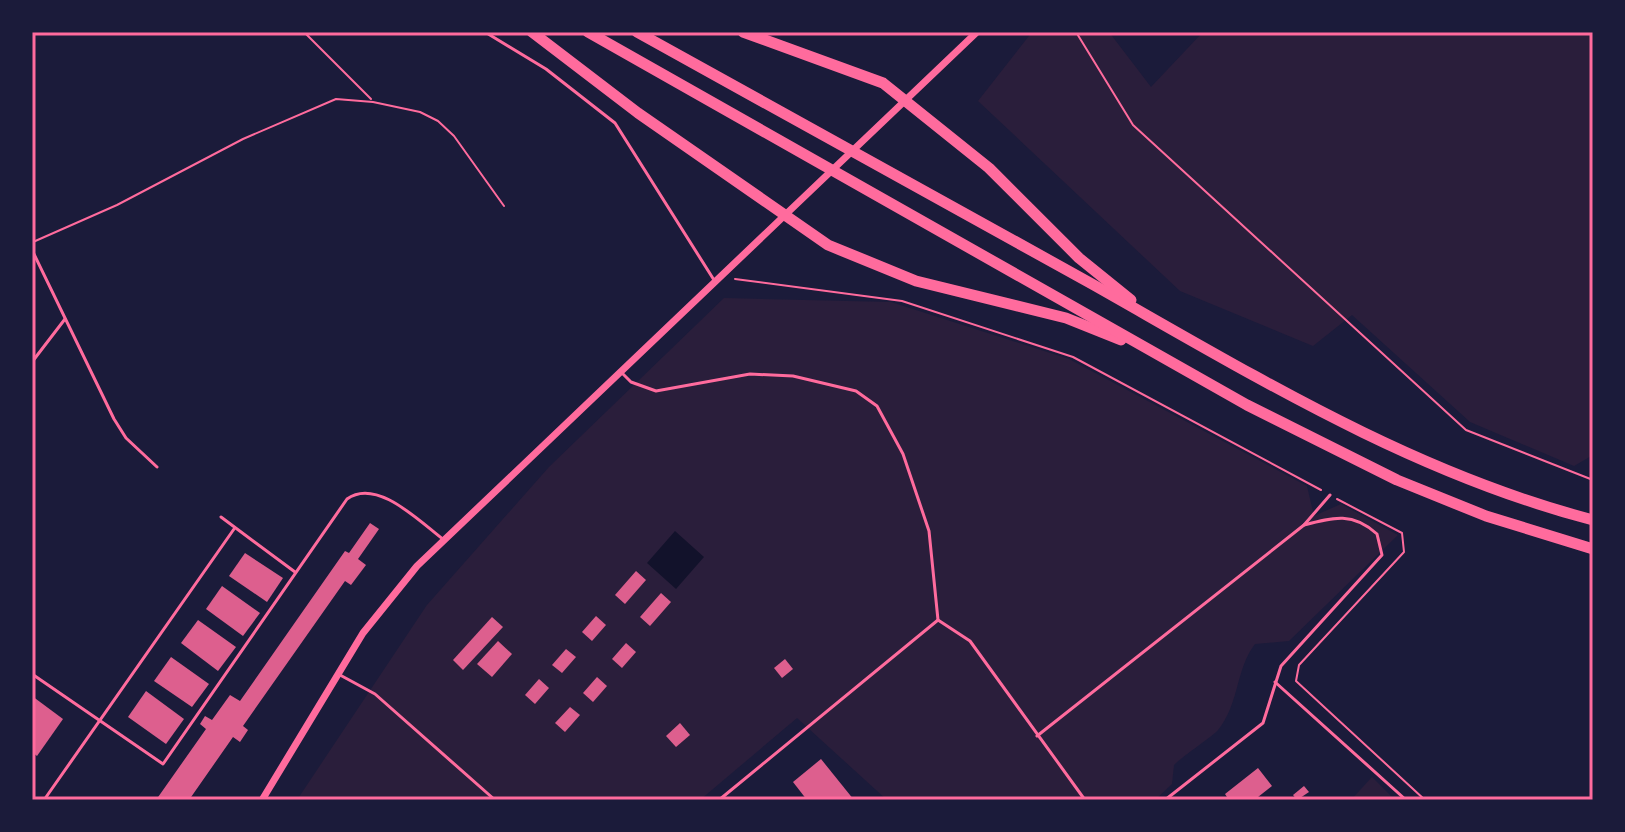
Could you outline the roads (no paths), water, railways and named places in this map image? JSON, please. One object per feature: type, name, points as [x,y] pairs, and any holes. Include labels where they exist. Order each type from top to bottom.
[{"type":"highway","points":[[532,32],[638,113],[828,245],[916,281],[1066,318],[1159,355]]},
{"type":"highway","points":[[588,32],[1247,405],[1397,480],[1486,516],[1593,549]]},
{"type":"highway","points":[[637,32],[1155,320],[1400,452],[1475,484],[1593,520]]},
{"type":"highway","points":[[743,32],[883,83],[989,168],[1079,258],[1155,320]]},
{"type":"street","points":[[262,800],[363,633],[417,566],[977,32]]},
{"type":"lane","points":[[485,32],[546,69],[615,123],[719,280]]},
{"type":"lane","points":[[32,250],[114,419],[126,438],[157,467]]},
{"type":"lane","points":[[32,362],[65,319]]},
{"type":"lane","points":[[621,373],[631,382],[656,391],[750,374],[793,376],[856,391],[877,406],[903,454],[929,531],[938,620]]},
{"type":"lane","points":[[32,674],[163,764],[347,499],[361,492],[379,495],[444,540]]},
{"type":"lane","points":[[1036,737],[1304,525],[1330,495]]},
{"type":"lane","points":[[1165,800],[1263,723],[1281,666],[1382,555],[1377,534],[1354,519],[1340,516],[1304,525]]},
{"type":"lane","points":[[221,517],[296,573]]},
{"type":"lane","points":[[44,800],[234,529]]},
{"type":"lane","points":[[938,620],[970,641],[1036,737],[1085,800]]},
{"type":"lane","points":[[719,800],[938,620]]},
{"type":"lane","points":[[338,674],[375,694],[495,800]]},
{"type":"lane","points":[[1274,681],[1406,800]]}]
